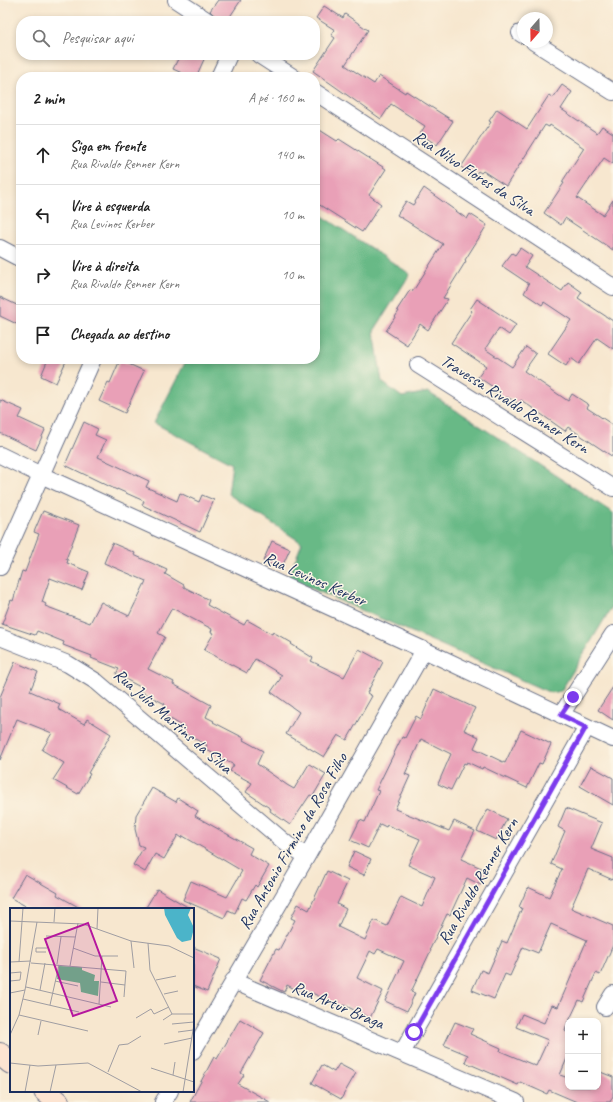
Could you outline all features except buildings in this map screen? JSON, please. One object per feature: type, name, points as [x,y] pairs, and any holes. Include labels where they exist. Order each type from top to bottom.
[{"type":"street","points":[[176,0],[200,16]]},
{"type":"street","points":[[543,48],[613,92]]},
{"type":"street","points":[[221,72],[227,60]]},
{"type":"street","points":[[267,60],[285,72]]},
{"type":"street","name":"Rua Nilvo Flores da Silva","points":[[320,95],[613,287]]},
{"type":"street","points":[[0,248],[16,256]]},
{"type":"street","points":[[0,567],[91,364]]},
{"type":"street","name":"Travessa Rivaldo Renner Kern","points":[[418,364],[613,488]]},
{"type":"street","name":"Rua Levinos Kerber","points":[[0,455],[40,475],[424,650],[613,739]]},
{"type":"street","points":[[561,715],[613,634]]},
{"type":"street","name":"Rua Julio Martins da Silva","points":[[0,637],[68,664],[97,682],[288,845],[307,856]]},
{"type":"street","name":"Rua Antonio Firmino da Rosa Filho","points":[[194,1049],[307,856],[424,650]]},
{"type":"street","name":"Rua Rivaldo Renner Kern","points":[[402,1053],[586,727]]},
{"type":"street","name":"Rua Artur Braga","points":[[233,981],[516,1102]]},
{"type":"street","points":[[0,1054],[10,1062]]},
{"type":"street","points":[[46,1092],[58,1102]]},
{"type":"street","points":[[163,1102],[169,1092]]},
{"type":"green space","points":[[320,214],[410,274],[374,331],[382,382],[402,397],[428,392],[613,513],[613,605],[561,691],[551,693],[288,578],[302,543],[228,494],[232,464],[154,423],[184,364],[320,364]]},
{"type":"route","points":[[414,1032],[586,727],[561,715],[573,697]]}]
